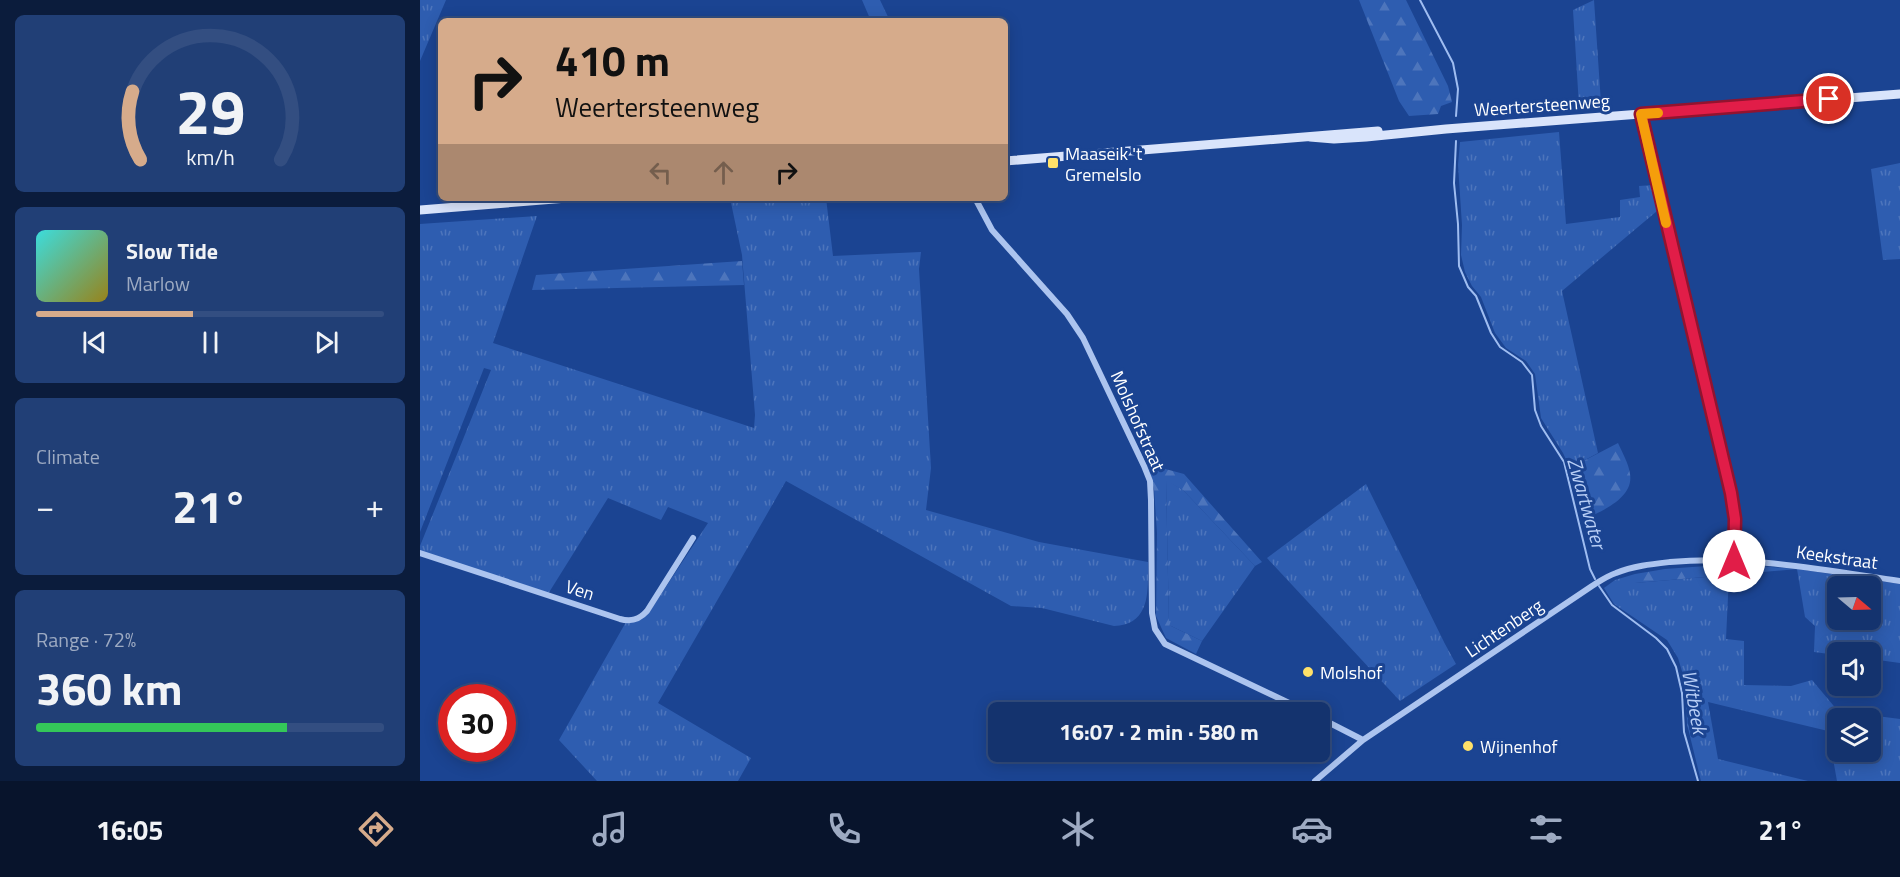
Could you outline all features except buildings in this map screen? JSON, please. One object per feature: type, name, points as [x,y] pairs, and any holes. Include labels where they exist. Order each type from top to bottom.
[{"type":"main road","name":"Weertersteenweg","points":[[1008,161],[1310,137],[1364,130],[1402,132],[1900,94]]},
{"type":"main road","points":[[420,210],[530,201]]},
{"type":"street","points":[[1641,114],[1731,493],[1735,519],[1734,561]]},
{"type":"street","name":"Molshofstraat","points":[[977,201],[992,230],[1067,314],[1083,338],[1144,465],[1150,481],[1152,613],[1155,629],[1165,644],[1287,702]]},
{"type":"street","name":"Ven","points":[[420,553],[630,621],[641,617],[647,611],[693,538]]},
{"type":"street","name":"Lichtenberg","points":[[1315,781],[1363,740],[1606,577],[1648,565],[1695,560],[1734,561]]},
{"type":"street","name":"Keekstraat","points":[[1734,561],[1784,564],[1900,581]]},
{"type":"street","points":[[1330,723],[1363,740]]},
{"type":"green space","points":[[420,0],[446,0],[438,18],[420,61]]},
{"type":"green space","points":[[862,0],[880,0],[889,18],[870,18]]},
{"type":"green space","points":[[1359,0],[1406,0],[1448,86],[1452,102],[1441,106],[1438,114],[1409,116],[1399,101]]},
{"type":"green space","points":[[1594,0],[1601,103],[1579,106],[1573,10]]},
{"type":"green space","points":[[1559,132],[1566,224],[1620,217],[1620,200],[1640,197],[1639,186],[1653,185],[1657,211],[1562,291],[1598,453],[1570,468],[1541,418],[1535,374],[1526,361],[1506,348],[1495,333],[1481,297],[1465,272],[1461,255],[1462,225],[1458,165],[1460,142]]},
{"type":"green space","points":[[1900,163],[1900,259],[1883,260],[1871,169]]},
{"type":"green space","points":[[731,201],[826,201],[833,256],[921,252],[919,269],[931,468],[926,510],[1039,542],[1148,562],[1145,604],[1135,620],[1114,626],[1042,608],[1011,606],[786,481],[658,703],[751,758],[738,781],[597,781],[559,740],[626,622],[650,611],[708,523],[668,507],[661,520],[608,498],[548,594],[420,551],[420,546],[491,370],[484,368],[420,532],[420,224],[537,216],[493,343],[754,428],[755,415],[742,255]]},
{"type":"green space","points":[[742,261],[744,285],[532,290],[536,275]]},
{"type":"green space","points":[[1618,443],[1630,474],[1627,490],[1615,502],[1585,519],[1570,468]]},
{"type":"green space","points":[[1147,464],[1184,474],[1262,562],[1255,566],[1183,490],[1166,481],[1169,625],[1202,641],[1196,654],[1166,638],[1156,616],[1157,533],[1154,489]]},
{"type":"green space","points":[[1166,480],[1183,490],[1255,566],[1202,641],[1169,625]]},
{"type":"green space","points":[[1366,484],[1456,664],[1400,701],[1267,558]]},
{"type":"green space","points":[[1734,564],[1797,569],[1635,583],[1635,574],[1665,569]]},
{"type":"green space","points":[[1797,569],[1845,576],[1827,576],[1827,630],[1881,630],[1881,581],[1900,584],[1900,663],[1881,660],[1881,642],[1827,642],[1827,654],[1814,652],[1815,626],[1805,617]]},
{"type":"green space","points":[[1635,574],[1635,583],[1729,575],[1726,639],[1744,641],[1744,685],[1791,686],[1812,680],[1835,708],[1827,708],[1827,731],[1708,702],[1718,759],[1808,781],[1701,781],[1687,724],[1685,681],[1678,658],[1667,640],[1614,604],[1604,588],[1615,580]]},
{"type":"green space","points":[[1881,717],[1900,719],[1900,781],[1837,781],[1834,762],[1881,762]]},
{"type":"waterway","name":"Witbeek","points":[[1420,0],[1453,63],[1458,89],[1456,116]]},
{"type":"waterway","name":"Zwartwater","points":[[1456,141],[1454,183],[1459,266],[1500,347],[1522,362],[1532,375],[1535,410],[1541,426],[1564,462],[1590,569],[1595,579]]},
{"type":"waterway","name":"Witbeek","points":[[1599,586],[1612,605],[1667,649],[1676,667],[1682,693],[1684,732],[1698,781]]},
{"type":"slow traffic","points":[[1658,113],[1641,114],[1666,223]]},
{"type":"place","name":"Maaseik 't Gremelslo","points":[[1053,163]]},
{"type":"place","name":"Molshof","points":[[1308,672]]},
{"type":"place","name":"Wijnenhof","points":[[1468,746]]},
{"type":"route","points":[[1734,561],[1735,519],[1731,493],[1641,114],[1829,99]]}]
